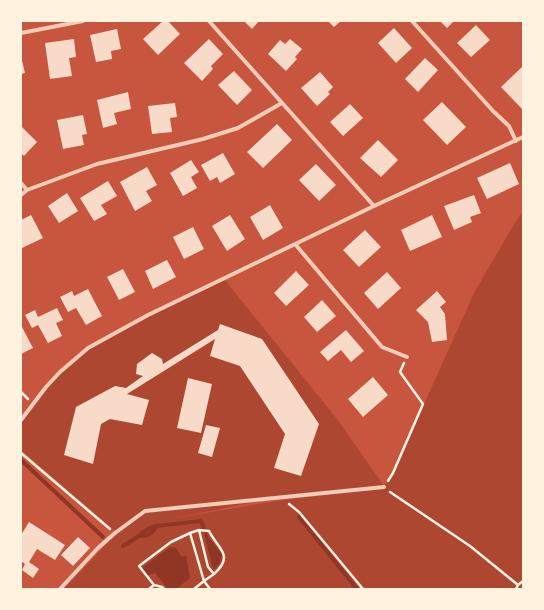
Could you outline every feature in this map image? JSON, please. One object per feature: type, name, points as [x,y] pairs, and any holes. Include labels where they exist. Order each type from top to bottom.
[{"type":"street","points":[[21,33],[83,21]]},
{"type":"street","points":[[209,21],[374,206]]},
{"type":"street","points":[[412,21],[493,111],[509,126],[516,141]]},
{"type":"street","points":[[21,195],[27,190],[97,164],[203,139],[238,128],[282,103]]},
{"type":"street","points":[[21,420],[46,386],[88,348],[148,315],[374,206],[523,137]]},
{"type":"street","points":[[21,183],[27,190]]},
{"type":"street","points":[[295,244],[382,347],[407,357]]},
{"type":"street","points":[[60,589],[98,548],[144,511],[384,486]]},
{"type":"path","points":[[407,357],[400,372],[423,404],[393,473],[384,486],[385,489],[470,546],[518,585]]},
{"type":"path","points":[[21,453],[115,533]]},
{"type":"path","points":[[279,497],[299,512],[363,589]]},
{"type":"path","points":[[199,530],[208,567],[214,574]]},
{"type":"path","points":[[164,589],[154,585],[139,566],[170,542],[199,530],[209,531],[214,540],[224,551],[224,560],[220,568],[214,574],[194,589]]},
{"type":"path","points":[[190,533],[204,581],[210,589]]},
{"type":"path","points":[[516,589],[523,581]]},
{"type":"path","points":[[149,589],[154,585]]},
{"type":"shaded area","points":[[523,212],[523,589],[64,589],[116,534],[115,531],[21,450],[21,420],[46,387],[88,348],[224,279],[337,419],[384,486],[393,473],[475,291],[516,221]],"holes":[[[366,489],[276,501],[170,519],[275,498]]]},
{"type":"shaded area","points":[[207,532],[208,537],[222,554],[217,567],[213,569],[204,533]]},
{"type":"shaded area","points":[[169,548],[176,548],[182,557],[186,555],[190,578],[176,589],[168,589],[155,573],[148,575],[143,571],[143,567]]},
{"type":"building","points":[[163,21],[168,21],[180,34],[158,55],[143,39]]},
{"type":"building","points":[[244,21],[259,21],[252,29]]},
{"type":"building","points":[[328,21],[341,21],[334,27]]},
{"type":"building","points":[[440,21],[454,21],[447,28]]},
{"type":"building","points":[[476,25],[490,40],[471,57],[457,43]]},
{"type":"building","points":[[394,28],[412,48],[396,63],[378,43]]},
{"type":"building","points":[[117,29],[121,49],[111,51],[112,59],[96,62],[90,35]]},
{"type":"building","points":[[74,39],[76,57],[69,58],[72,76],[50,79],[45,43]]},
{"type":"building","points":[[209,39],[223,54],[211,66],[213,69],[202,81],[184,63]]},
{"type":"building","points":[[290,39],[302,49],[295,57],[297,59],[286,71],[268,54],[280,40],[285,44]]},
{"type":"building","points":[[21,56],[25,73],[21,74]]},
{"type":"building","points":[[425,58],[438,70],[418,92],[405,79]]},
{"type":"building","points":[[523,66],[523,107],[522,109],[501,87]]},
{"type":"building","points":[[234,71],[252,90],[237,105],[218,85]]},
{"type":"building","points":[[320,72],[333,87],[328,92],[330,94],[317,106],[301,88]]},
{"type":"building","points":[[128,92],[131,109],[114,113],[117,124],[103,128],[97,100]]},
{"type":"building","points":[[442,102],[466,127],[447,145],[423,120]]},
{"type":"building","points":[[175,103],[177,117],[170,118],[172,132],[152,134],[148,106]]},
{"type":"building","points":[[350,104],[363,118],[343,136],[330,122]]},
{"type":"building","points":[[83,115],[87,134],[82,135],[84,145],[63,149],[57,120]]},
{"type":"building","points":[[277,124],[292,140],[263,168],[247,152]]},
{"type":"building","points":[[21,126],[37,142],[24,156],[21,153]]},
{"type":"building","points":[[378,140],[398,160],[381,177],[360,158]]},
{"type":"building","points":[[223,153],[235,174],[220,183],[217,177],[210,181],[201,165]]},
{"type":"building","points":[[191,160],[199,172],[191,177],[197,188],[183,196],[170,173]]},
{"type":"building","points":[[510,163],[519,184],[487,199],[477,178]]},
{"type":"building","points":[[316,164],[336,185],[319,201],[299,180]]},
{"type":"building","points":[[147,167],[157,185],[146,191],[152,201],[135,211],[120,182]]},
{"type":"building","points":[[108,181],[117,196],[101,205],[107,214],[94,221],[80,198]]},
{"type":"building","points":[[67,193],[78,211],[59,223],[48,206]]},
{"type":"building","points":[[474,195],[481,213],[470,217],[472,222],[454,230],[444,206]]},
{"type":"building","points":[[270,205],[283,228],[263,240],[250,217]]},
{"type":"building","points":[[31,215],[43,238],[22,248],[21,220]]},
{"type":"building","points":[[230,215],[245,239],[227,251],[212,226]]},
{"type":"building","points":[[432,215],[442,237],[410,251],[401,230]]},
{"type":"building","points":[[193,227],[204,249],[184,259],[173,237]]},
{"type":"building","points":[[365,230],[381,247],[359,267],[343,250]]},
{"type":"building","points":[[167,260],[176,277],[153,289],[145,271]]},
{"type":"building","points":[[123,269],[135,292],[119,300],[107,277]]},
{"type":"building","points":[[296,271],[309,285],[286,306],[274,293]]},
{"type":"building","points":[[387,272],[401,288],[378,309],[364,293]]},
{"type":"building","points":[[88,289],[102,316],[86,325],[76,308],[68,312],[60,297],[72,291],[74,296]]},
{"type":"building","points":[[437,291],[446,302],[440,307],[445,314],[447,340],[432,342],[428,322],[416,310]]},
{"type":"building","points":[[322,300],[336,316],[317,332],[304,317]]},
{"type":"building","points":[[57,308],[63,320],[56,323],[62,336],[48,343],[38,325],[32,328],[25,315],[35,310],[38,317]]},
{"type":"building","points":[[220,324],[262,339],[319,424],[301,476],[274,468],[285,434],[240,366],[210,356],[215,339],[127,394],[149,400],[142,425],[110,419],[101,424],[93,464],[64,455],[76,407],[115,386],[126,388],[143,376],[136,374],[137,364],[152,353],[162,359],[163,364],[218,330]]},
{"type":"building","points":[[21,325],[33,348],[21,354]]},
{"type":"building","points":[[346,330],[364,351],[351,362],[341,350],[328,361],[320,352]]},
{"type":"building","points":[[373,377],[388,395],[363,417],[348,399]]},
{"type":"building","points":[[188,378],[212,384],[201,433],[177,428]]},
{"type":"building","points":[[206,425],[220,428],[212,457],[198,453]]},
{"type":"building","points":[[29,522],[65,545],[55,560],[37,549],[29,562],[39,569],[33,578],[22,570],[25,564],[21,561],[21,535]]},
{"type":"building","points":[[78,537],[90,548],[73,566],[61,555]]},
{"type":"waterway","points":[[21,460],[103,537]]},
{"type":"waterway","points":[[299,517],[357,589]]},
{"type":"waterway","points":[[123,546],[150,528],[156,526],[201,521],[204,528]]},
{"type":"waterway","points":[[139,536],[149,534],[156,527]]}]
